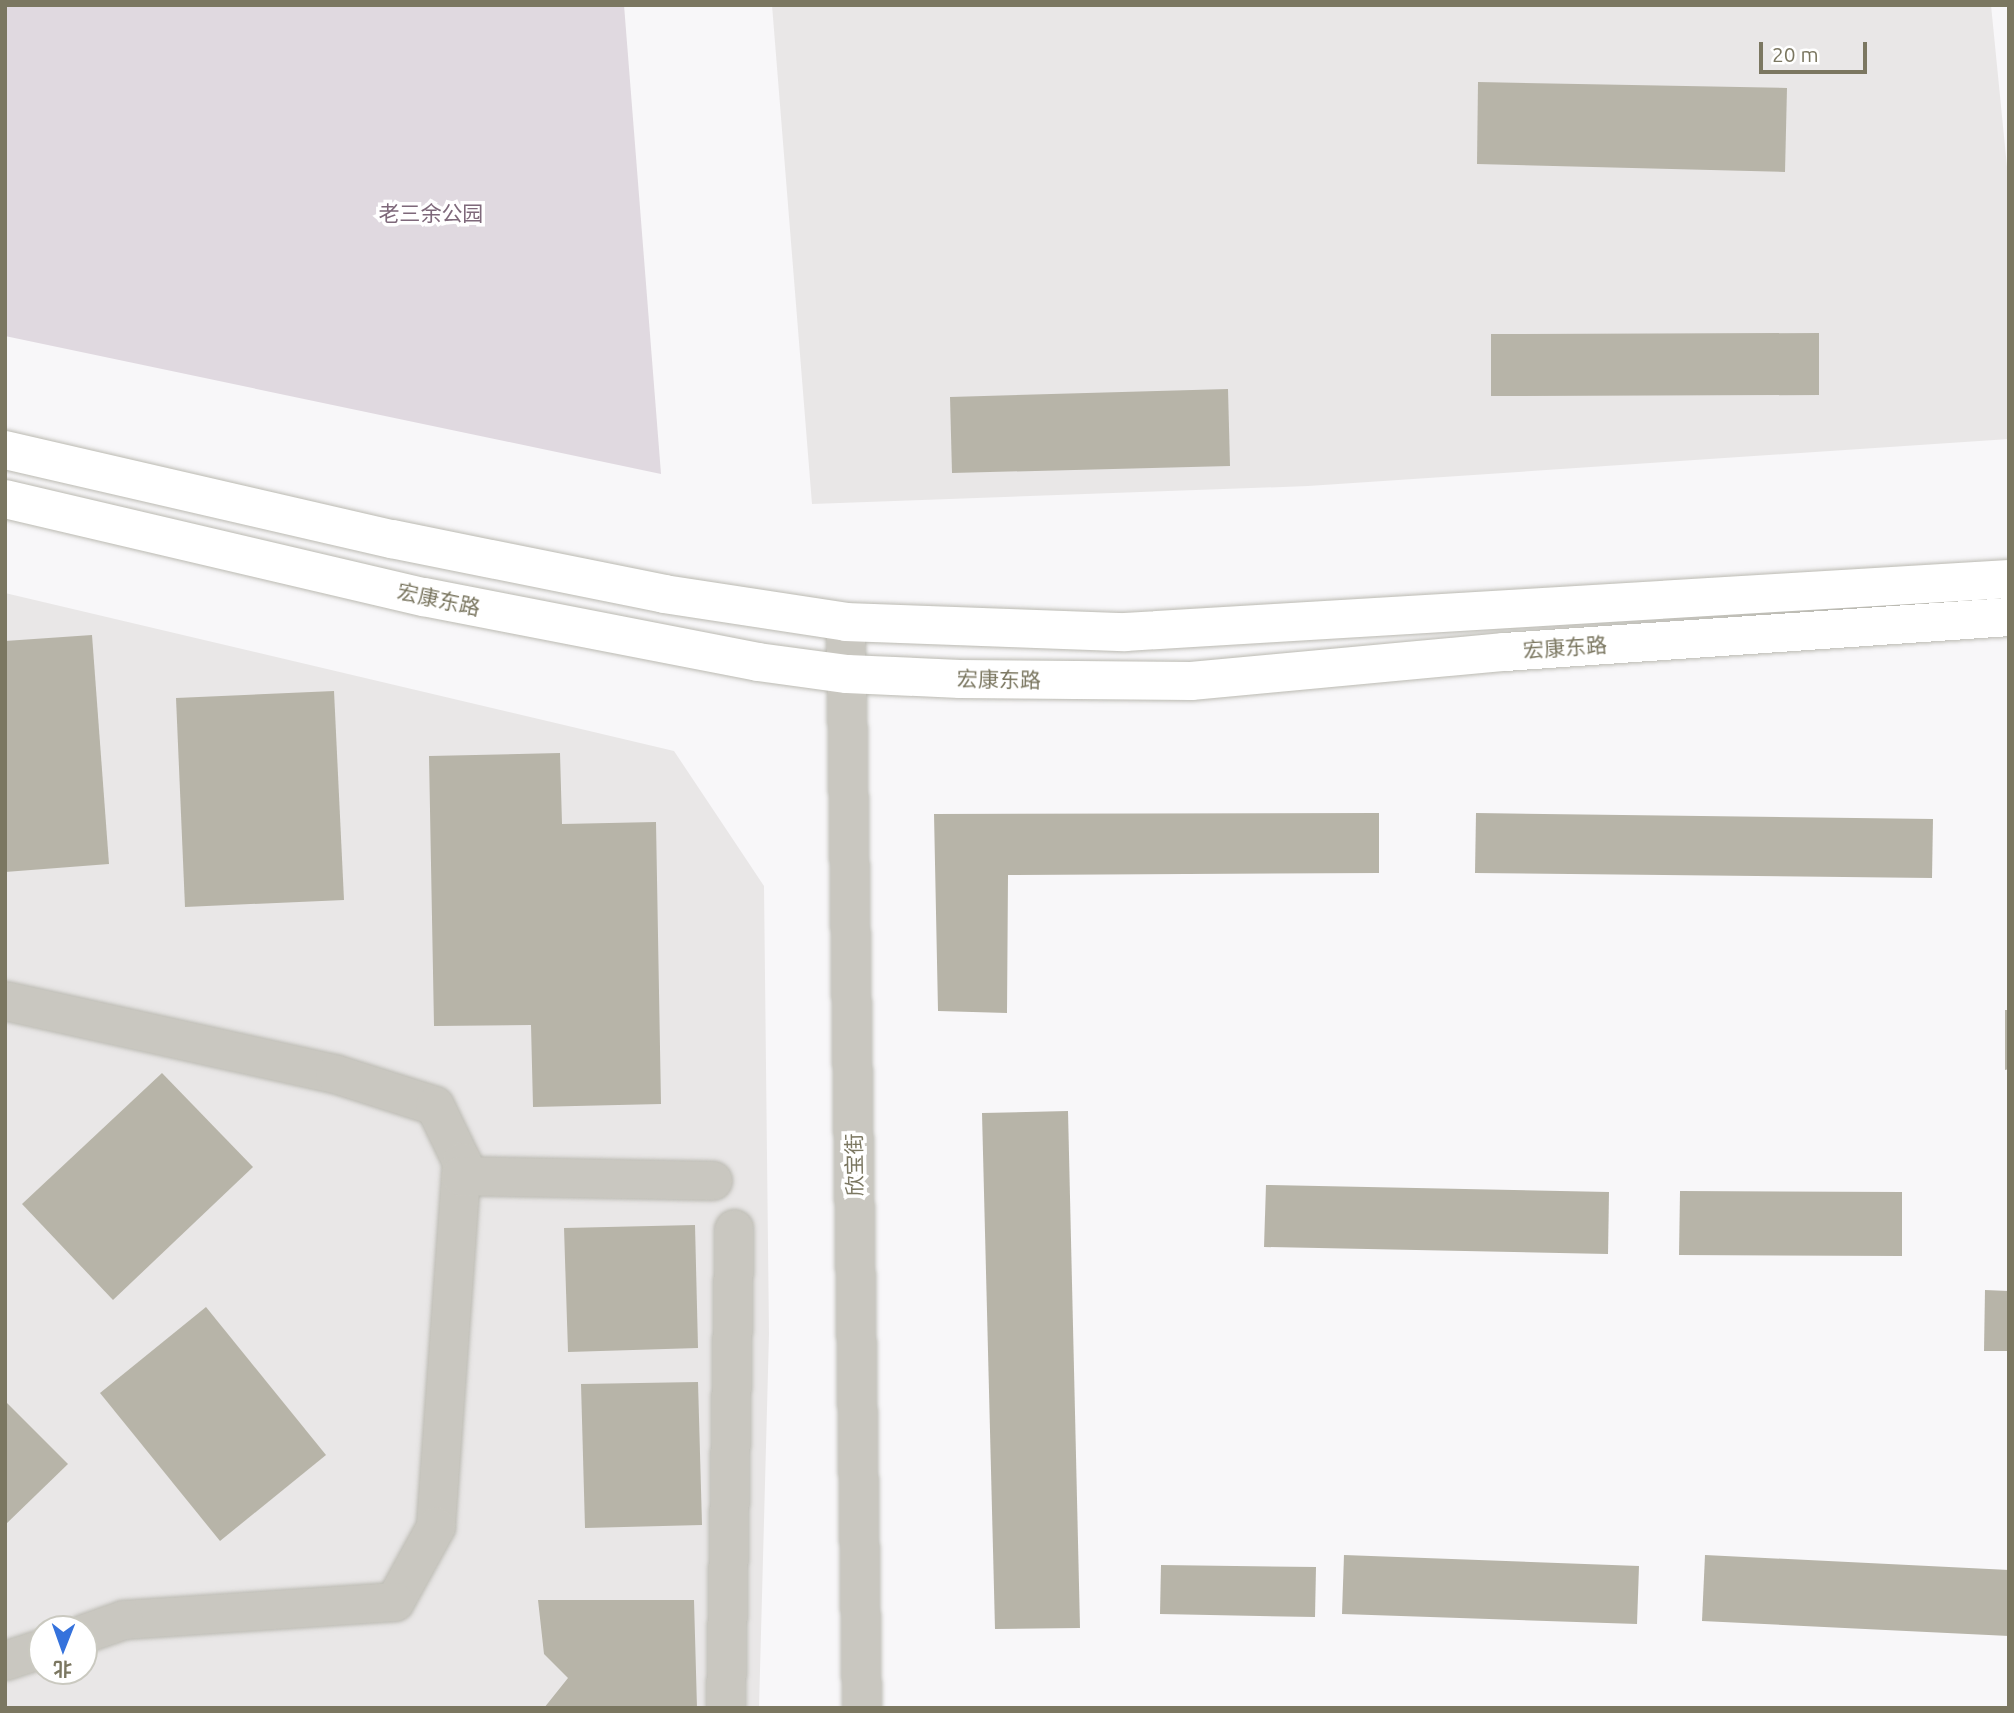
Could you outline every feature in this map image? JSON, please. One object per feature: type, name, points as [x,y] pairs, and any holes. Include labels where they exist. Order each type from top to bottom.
[{"type":"main road","name":"宏康东路","points":[[5,450],[419,545],[664,594],[846,622],[1125,632],[2009,579]]},
{"type":"main road","name":"宏康东路","points":[[5,499],[424,597],[758,662],[847,674],[960,679],[1191,681],[1505,652],[2009,618]]},
{"type":"street","name":"欣宝街","points":[[846,622],[862,1708]]},
{"type":"street","points":[[5,1001],[335,1074],[435,1106],[462,1162],[436,1527],[395,1602],[124,1620],[98,1629]]},
{"type":"street","points":[[461,1176],[713,1181]]},
{"type":"street","points":[[726,1708],[734,1229]]},
{"type":"street","points":[[5,1661],[28,1653]]},
{"type":"shaded area","points":[[772,5],[1991,5],[2009,187],[2009,439],[1308,486],[812,504]]},
{"type":"shaded area","points":[[5,593],[674,751],[764,886],[769,1334],[759,1708],[5,1708]]},
{"type":"green space","name":"老三余公园","points":[[5,5],[624,5],[661,474],[5,336]]},
{"type":"building","points":[[1478,82],[1787,88],[1785,172],[1477,164]]},
{"type":"building","points":[[1819,333],[1819,395],[1491,396],[1491,334]]},
{"type":"building","points":[[1228,389],[1230,466],[952,473],[950,397]]},
{"type":"building","points":[[92,635],[109,864],[5,872],[5,641]]},
{"type":"building","points":[[334,691],[344,900],[185,907],[176,698]]},
{"type":"building","points":[[560,753],[562,824],[656,822],[661,1104],[533,1107],[531,1025],[434,1026],[429,756]]},
{"type":"building","points":[[1379,813],[1379,873],[1008,875],[1007,1013],[938,1011],[934,814]]},
{"type":"building","points":[[1476,813],[1933,819],[1932,878],[1475,873]]},
{"type":"building","points":[[2005,1010],[2009,1010],[2009,1069],[2005,1070]]},
{"type":"building","points":[[162,1073],[253,1167],[113,1300],[22,1204]]},
{"type":"building","points":[[1068,1111],[1080,1628],[995,1629],[982,1113]]},
{"type":"building","points":[[1266,1185],[1609,1192],[1608,1254],[1264,1247]]},
{"type":"building","points":[[1680,1191],[1902,1192],[1902,1256],[1679,1255]]},
{"type":"building","points":[[695,1225],[698,1348],[568,1352],[564,1228]]},
{"type":"building","points":[[1985,1290],[2009,1291],[2009,1351],[1984,1351]]},
{"type":"building","points":[[206,1307],[326,1455],[220,1541],[100,1393]]},
{"type":"building","points":[[698,1382],[702,1525],[585,1528],[581,1384]]},
{"type":"building","points":[[5,1401],[68,1464],[5,1525]]},
{"type":"building","points":[[1344,1555],[1639,1566],[1637,1624],[1342,1614]]},
{"type":"building","points":[[1705,1555],[2009,1570],[2009,1636],[1702,1621]]},
{"type":"building","points":[[1161,1565],[1316,1567],[1315,1617],[1160,1614]]},
{"type":"building","points":[[538,1600],[694,1600],[697,1708],[544,1708],[568,1678],[544,1654]]}]
